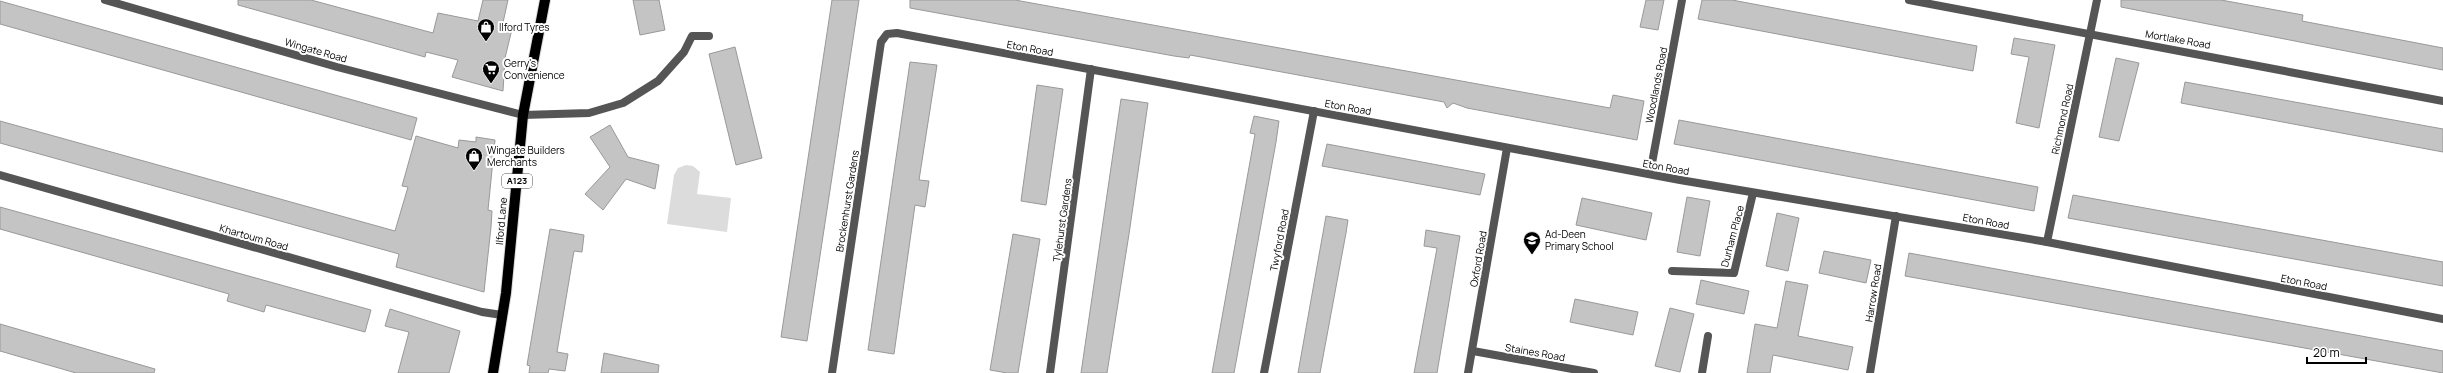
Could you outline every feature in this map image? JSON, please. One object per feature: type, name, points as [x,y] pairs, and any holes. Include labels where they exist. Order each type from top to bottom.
[{"type":"main road","name":"Ilford Lane","points":[[492,373],[502,315],[523,115],[545,0]]},
{"type":"street","name":"Wingate Road","points":[[105,0],[337,67],[523,115],[589,113],[623,103],[658,81],[684,52],[692,36],[709,36]]},
{"type":"street","name":"Woodlands Road","points":[[1650,174],[1682,0]]},
{"type":"street","name":"Mortlake Road","points":[[1909,0],[2443,101]]},
{"type":"street","name":"Richmond Road","points":[[2046,242],[2098,0]]},
{"type":"street","name":"Eton Road","points":[[887,34],[897,33],[1753,193],[2046,242],[2443,319]]},
{"type":"street","name":"Brockenhurst Gardens","points":[[832,373],[881,42],[887,34]]},
{"type":"street","name":"Tylehurst Gardens","points":[[1050,373],[1092,69]]},
{"type":"street","name":"Twyford Road","points":[[1264,373],[1314,111]]},
{"type":"street","name":"Oxford Road","points":[[1468,373],[1507,148]]},
{"type":"street","name":"Khartoum Road","points":[[0,175],[482,312],[502,315]]},
{"type":"street","name":"Durham Place","points":[[1672,271],[1734,274],[1753,193]]},
{"type":"street","name":"Harrow Road","points":[[1870,373],[1896,216]]},
{"type":"street","points":[[1702,373],[1708,336]]},
{"type":"street","name":"Staines Road","points":[[1473,351],[1594,373]]},
{"type":"shaded area","points":[[686,165],[693,166],[700,172],[697,194],[731,198],[727,232],[667,224],[674,175],[678,168]]},
{"type":"building","points":[[238,0],[311,0],[433,33],[438,13],[478,21],[483,0],[508,0],[502,27],[512,29],[505,58],[503,91],[452,77],[458,60],[426,52],[425,57],[238,5]]},
{"type":"building","points":[[633,0],[659,0],[665,30],[640,35]]},
{"type":"building","points":[[832,0],[859,0],[807,341],[781,337]]},
{"type":"building","points":[[910,0],[1015,0],[1610,108],[1613,95],[1644,101],[1637,140],[1467,108],[1453,103],[1447,108],[1444,102],[1190,55],[1189,58],[1174,56],[910,8]]},
{"type":"building","points":[[1646,0],[1664,0],[1658,30],[1640,27]]},
{"type":"building","points":[[1702,0],[1732,0],[1977,46],[1973,71],[1698,19]]},
{"type":"building","points":[[2121,0],[2221,0],[2303,15],[2302,21],[2443,48],[2443,70],[2121,7]]},
{"type":"building","points":[[0,1],[417,118],[411,140],[0,24]]},
{"type":"building","points":[[2014,38],[2055,45],[2039,128],[2016,123],[2029,57],[2011,54]]},
{"type":"building","points":[[735,47],[762,158],[736,165],[709,54]]},
{"type":"building","points":[[2116,58],[2139,63],[2119,141],[2099,137]]},
{"type":"building","points":[[910,62],[937,65],[919,180],[929,181],[925,207],[915,205],[894,354],[868,350]]},
{"type":"building","points":[[2185,82],[2443,129],[2443,152],[2181,103]]},
{"type":"building","points":[[1037,85],[1063,89],[1046,205],[1021,201]]},
{"type":"building","points":[[1121,99],[1148,103],[1129,234],[1107,373],[1081,373]]},
{"type":"building","points":[[1254,116],[1279,121],[1276,142],[1234,373],[1212,373],[1255,134],[1250,133]]},
{"type":"building","points":[[1679,120],[2038,187],[2034,211],[1674,144]]},
{"type":"building","points":[[0,121],[395,231],[408,187],[402,186],[416,136],[458,148],[459,140],[476,142],[476,137],[495,140],[488,210],[492,211],[491,227],[484,292],[396,267],[399,254],[0,143]]},
{"type":"building","points":[[610,125],[628,157],[659,165],[655,189],[626,179],[603,210],[585,194],[610,167],[590,137]]},
{"type":"building","points":[[1327,144],[1485,174],[1480,195],[1322,166]]},
{"type":"building","points":[[2073,195],[2443,262],[2443,286],[2068,218]]},
{"type":"building","points":[[1687,197],[1710,201],[1700,256],[1677,252]]},
{"type":"building","points":[[1582,198],[1652,213],[1646,240],[1576,225]]},
{"type":"building","points":[[0,207],[371,310],[365,332],[266,305],[264,312],[227,301],[229,294],[0,229]]},
{"type":"building","points":[[1777,213],[1799,218],[1788,271],[1766,266]]},
{"type":"building","points":[[1326,216],[1348,220],[1346,233],[1320,373],[1298,373]]},
{"type":"building","points":[[550,229],[584,235],[582,252],[574,251],[557,352],[568,354],[565,371],[549,369],[548,373],[529,373],[530,366],[527,365]]},
{"type":"building","points":[[1426,230],[1460,236],[1437,373],[1414,373],[1437,248],[1424,246]]},
{"type":"building","points":[[1013,234],[1040,239],[1018,373],[1007,373],[990,370]]},
{"type":"building","points":[[1824,251],[1871,260],[1866,283],[1819,273]]},
{"type":"building","points":[[1909,253],[2443,351],[2443,373],[1905,276]]},
{"type":"building","points":[[1701,280],[1749,291],[1744,314],[1696,304]]},
{"type":"building","points":[[1786,281],[1808,285],[1798,336],[1853,347],[1848,370],[1773,355],[1770,373],[1747,373],[1755,324],[1777,328]]},
{"type":"building","points":[[1575,299],[1638,312],[1633,335],[1570,322]]},
{"type":"building","points":[[1670,308],[1694,314],[1680,372],[1655,366]]},
{"type":"building","points":[[390,309],[460,331],[449,373],[398,373],[409,332],[385,326]]},
{"type":"building","points":[[0,324],[155,369],[154,373],[76,373],[0,351]]},
{"type":"building","points":[[604,353],[659,365],[658,373],[601,373]]},
{"type":"place","name":"Ilford Tyres","points":[[486,42]]},
{"type":"place","name":"Gerry's Convenience","points":[[491,84]]},
{"type":"place","name":"Wingate Builders Merchants","points":[[474,171]]},
{"type":"place","name":"Ad-Deen Primary School","points":[[1532,255]]}]
